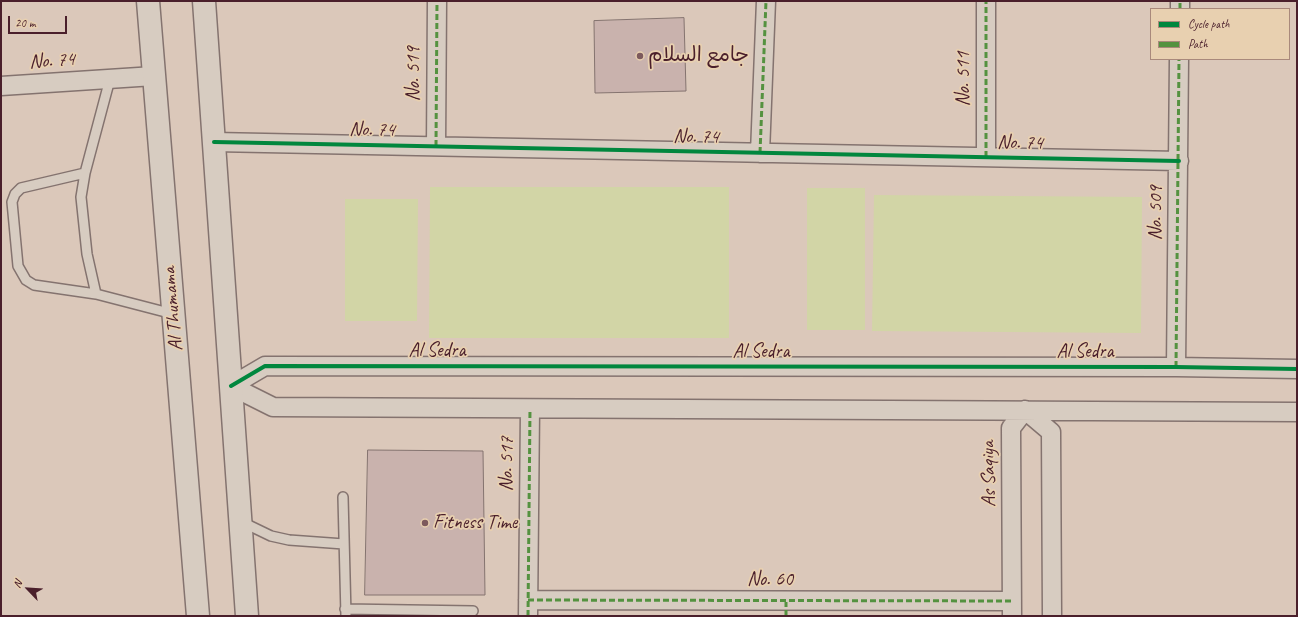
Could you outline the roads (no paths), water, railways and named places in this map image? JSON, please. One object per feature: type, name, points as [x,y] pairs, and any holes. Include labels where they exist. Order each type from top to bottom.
[{"type":"main road","name":"Al Thumama","points":[[148,1],[198,616]]},
{"type":"main road","points":[[207,2],[214,142],[247,616]]},
{"type":"street","name":"No. 519","points":[[436,146],[437,1]]},
{"type":"street","points":[[760,153],[766,1]]},
{"type":"street","name":"No. 511","points":[[986,1],[986,157]]},
{"type":"street","name":"No. 509","points":[[1176,368],[1179,60]]},
{"type":"street","name":"No. 74","points":[[1,86],[154,76]]},
{"type":"street","name":"No. 74","points":[[214,142],[1179,161]]},
{"type":"street","name":"Al Sedra","points":[[231,386],[265,366],[1297,369]]},
{"type":"street","points":[[231,386],[273,407],[1297,412]]},
{"type":"street","name":"No. 517","points":[[528,608],[530,409]]},
{"type":"street","points":[[1025,410],[1051,432],[1052,616]]},
{"type":"street","name":"As Saqiya","points":[[1012,609],[1011,428],[1025,410]]},
{"type":"street","name":"No. 60","points":[[528,608],[1012,609]]},
{"type":"lane","points":[[96,294],[82,224],[81,197],[85,173],[110,79]]},
{"type":"lane","points":[[85,173],[21,188],[15,194],[12,202],[18,266],[26,280],[34,285],[96,294],[173,314]]},
{"type":"lane","points":[[343,497],[346,613],[473,611]]},
{"type":"lane","points":[[240,521],[272,536],[289,540],[344,544]]},
{"type":"place","name":"جامع السلام","points":[[640,56]]},
{"type":"place","name":"Fitness Time","points":[[425,523]]}]
